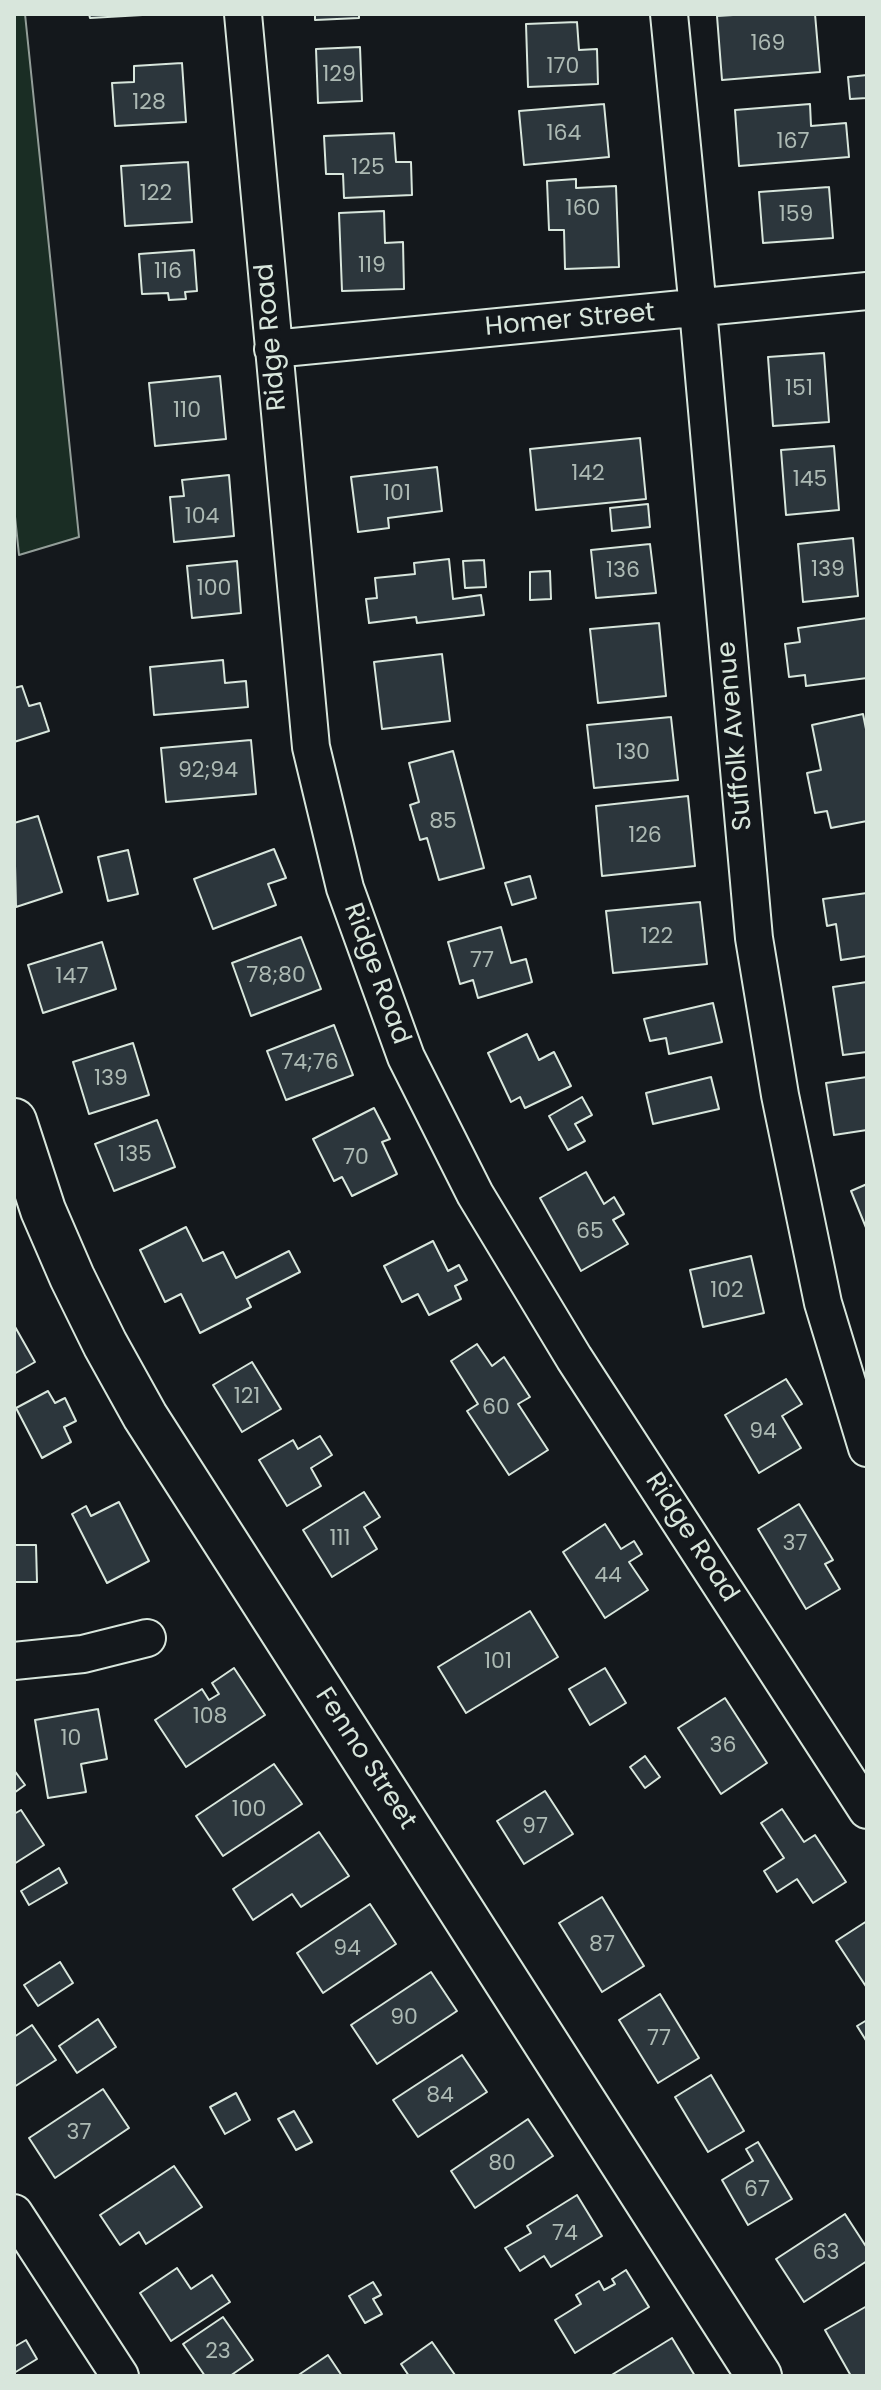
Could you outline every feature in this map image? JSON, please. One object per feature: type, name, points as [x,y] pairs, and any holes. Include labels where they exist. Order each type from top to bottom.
[{"type":"street","name":"Ridge Road","points":[[243,14],[311,747],[345,888],[406,1057],[475,1194],[574,1358],[867,1810]]},
{"type":"street","name":"Suffolk Avenue","points":[[669,14],[754,938],[763,1006],[823,1303],[867,1448]]},
{"type":"street","name":"Homer Street","points":[[273,349],[867,291]]},
{"type":"street","name":"Fenno Street","points":[[14,1121],[43,1210],[72,1277],[145,1416],[759,2376]]},
{"type":"street","points":[[14,1661],[83,1654],[147,1638]]},
{"type":"street","points":[[14,2213],[120,2376]]},
{"type":"green space","points":[[14,14],[25,14],[79,537],[19,555],[14,507]]},
{"type":"building","points":[[89,14],[160,14],[90,18]]},
{"type":"building","points":[[315,14],[359,14],[359,18],[315,20]]},
{"type":"building","points":[[815,14],[820,72],[722,80],[717,16]]},
{"type":"building","points":[[577,22],[579,50],[597,49],[598,84],[528,87],[526,24]]},
{"type":"building","points":[[360,47],[362,101],[318,103],[316,49]]},
{"type":"building","points":[[182,63],[186,122],[115,126],[112,83],[134,82],[134,66]]},
{"type":"building","points":[[867,75],[867,98],[850,99],[848,77]]},
{"type":"building","points":[[604,104],[609,157],[524,165],[519,111]]},
{"type":"building","points":[[810,104],[811,126],[846,123],[849,157],[739,166],[735,110]]},
{"type":"building","points":[[394,133],[396,162],[411,162],[412,195],[344,198],[343,174],[326,174],[324,136]]},
{"type":"building","points":[[188,162],[192,222],[125,226],[121,166]]},
{"type":"building","points":[[576,179],[576,188],[616,186],[619,267],[565,269],[564,230],[549,230],[547,181]]},
{"type":"building","points":[[829,187],[833,238],[763,243],[759,192]]},
{"type":"building","points":[[384,211],[385,243],[403,242],[404,289],[342,291],[339,213]]},
{"type":"building","points":[[194,250],[197,291],[185,292],[186,299],[169,300],[168,293],[142,294],[139,254]]},
{"type":"building","points":[[824,353],[829,422],[773,426],[768,357]]},
{"type":"building","points":[[220,376],[226,439],[155,446],[149,383]]},
{"type":"building","points":[[640,438],[646,499],[536,510],[530,449]]},
{"type":"building","points":[[834,446],[839,510],[786,515],[781,450]]},
{"type":"building","points":[[437,467],[442,511],[388,518],[389,528],[358,532],[351,477]]},
{"type":"building","points":[[229,475],[234,536],[174,542],[170,497],[184,496],[182,480]]},
{"type":"building","points":[[648,504],[650,527],[612,531],[610,508]]},
{"type":"building","points":[[853,538],[858,596],[803,602],[798,544]]},
{"type":"building","points":[[650,544],[656,593],[596,598],[591,550]]},
{"type":"building","points":[[449,559],[453,599],[481,595],[484,615],[417,623],[416,617],[369,623],[366,599],[377,598],[375,578],[415,574],[414,563]]},
{"type":"building","points":[[484,560],[486,587],[465,588],[463,561]]},
{"type":"building","points":[[237,561],[241,613],[192,618],[187,566]]},
{"type":"building","points":[[550,571],[551,599],[530,600],[530,572]]},
{"type":"building","points":[[867,618],[867,678],[806,686],[805,675],[789,677],[785,644],[800,642],[798,628]]},
{"type":"building","points":[[659,623],[666,696],[598,703],[590,629]]},
{"type":"building","points":[[442,654],[450,721],[382,729],[374,662]]},
{"type":"building","points":[[223,660],[225,683],[246,681],[248,707],[154,715],[150,667]]},
{"type":"building","points":[[22,686],[29,706],[40,703],[49,731],[14,742],[14,688]]},
{"type":"building","points":[[863,714],[867,734],[867,821],[831,828],[827,811],[815,813],[807,773],[821,770],[812,725]]},
{"type":"building","points":[[671,717],[678,780],[594,788],[587,725]]},
{"type":"building","points":[[251,740],[256,794],[166,802],[161,748]]},
{"type":"building","points":[[453,751],[484,868],[439,880],[427,838],[420,840],[410,805],[419,802],[409,763]]},
{"type":"building","points":[[688,796],[695,866],[602,876],[596,806]]},
{"type":"building","points":[[38,816],[62,892],[16,907],[14,823]]},
{"type":"building","points":[[274,849],[286,878],[268,884],[276,905],[213,929],[194,879]]},
{"type":"building","points":[[128,850],[138,894],[108,901],[98,857]]},
{"type":"building","points":[[530,876],[536,898],[512,905],[505,883]]},
{"type":"building","points":[[867,893],[867,956],[841,960],[836,924],[827,926],[823,899]]},
{"type":"building","points":[[700,902],[707,964],[613,973],[606,911]]},
{"type":"building","points":[[501,927],[511,963],[526,959],[532,982],[478,998],[473,980],[460,984],[448,942]]},
{"type":"building","points":[[301,937],[321,989],[251,1016],[232,963]]},
{"type":"building","points":[[102,942],[116,989],[43,1013],[28,965]]},
{"type":"building","points":[[867,982],[867,1052],[843,1055],[833,987]]},
{"type":"building","points":[[713,1003],[722,1042],[669,1054],[666,1038],[650,1041],[644,1019]]},
{"type":"building","points":[[334,1025],[353,1075],[286,1100],[267,1051]]},
{"type":"building","points":[[527,1034],[539,1060],[554,1052],[571,1086],[525,1108],[520,1097],[511,1102],[488,1053]]},
{"type":"building","points":[[133,1043],[149,1095],[89,1114],[73,1062]]},
{"type":"building","points":[[711,1077],[719,1109],[653,1124],[646,1093]]},
{"type":"building","points":[[867,1077],[867,1130],[834,1135],[826,1083]]},
{"type":"building","points":[[582,1097],[592,1115],[575,1124],[585,1141],[568,1150],[549,1116]]},
{"type":"building","points":[[374,1108],[390,1139],[382,1142],[397,1174],[352,1196],[342,1177],[334,1181],[313,1139]]},
{"type":"building","points":[[157,1120],[175,1167],[114,1191],[95,1144]]},
{"type":"building","points":[[586,1172],[604,1204],[614,1197],[624,1214],[613,1220],[628,1244],[581,1271],[540,1198]]},
{"type":"building","points":[[867,1184],[867,1230],[851,1191]]},
{"type":"building","points":[[186,1227],[203,1261],[223,1252],[236,1278],[289,1251],[300,1272],[247,1299],[251,1307],[200,1333],[181,1294],[165,1302],[140,1250]]},
{"type":"building","points":[[433,1241],[448,1271],[459,1265],[467,1280],[455,1286],[461,1299],[429,1315],[418,1294],[402,1302],[384,1266]]},
{"type":"building","points":[[751,1256],[764,1313],[703,1327],[690,1270]]},
{"type":"building","points":[[14,1325],[35,1362],[14,1374]]},
{"type":"building","points":[[477,1344],[492,1366],[504,1357],[530,1397],[518,1404],[548,1450],[509,1475],[467,1411],[478,1404],[451,1361]]},
{"type":"building","points":[[252,1362],[281,1409],[242,1432],[213,1385]]},
{"type":"building","points":[[786,1379],[802,1404],[782,1416],[801,1448],[759,1473],[725,1415]]},
{"type":"building","points":[[48,1391],[55,1403],[65,1398],[76,1421],[64,1427],[71,1442],[42,1458],[16,1408]]},
{"type":"building","points":[[320,1436],[332,1455],[311,1468],[321,1486],[287,1506],[259,1460],[293,1440],[298,1449]]},
{"type":"building","points":[[364,1492],[380,1517],[364,1527],[377,1549],[332,1577],[303,1530]]},
{"type":"building","points":[[119,1502],[149,1561],[107,1583],[72,1514],[86,1506],[91,1516]]},
{"type":"building","points":[[799,1504],[833,1560],[825,1564],[840,1589],[806,1609],[758,1529]]},
{"type":"building","points":[[605,1524],[621,1549],[634,1541],[642,1554],[629,1562],[648,1590],[605,1618],[563,1552]]},
{"type":"building","points":[[14,1545],[36,1545],[37,1582],[14,1582]]},
{"type":"building","points":[[530,1611],[558,1657],[466,1713],[438,1667]]},
{"type":"building","points":[[234,1668],[265,1715],[186,1767],[155,1720],[202,1689],[209,1700],[219,1694],[212,1683]]},
{"type":"building","points":[[605,1668],[626,1703],[590,1725],[569,1689]]},
{"type":"building","points":[[725,1698],[767,1763],[721,1794],[678,1728]]},
{"type":"building","points":[[98,1709],[107,1759],[81,1764],[86,1792],[48,1798],[35,1720]]},
{"type":"building","points":[[645,1756],[660,1777],[645,1788],[630,1767]]},
{"type":"building","points":[[274,1764],[302,1804],[223,1856],[196,1816]]},
{"type":"building","points":[[14,1770],[25,1785],[14,1793]]},
{"type":"building","points":[[545,1791],[573,1834],[524,1864],[497,1821]]},
{"type":"building","points":[[782,1809],[804,1842],[815,1835],[846,1882],[813,1903],[797,1879],[777,1892],[764,1871],[784,1858],[761,1823]]},
{"type":"building","points":[[21,1810],[44,1845],[14,1864],[14,1814]]},
{"type":"building","points":[[319,1832],[349,1876],[301,1907],[292,1894],[253,1920],[233,1889]]},
{"type":"building","points":[[59,1868],[67,1883],[29,1905],[21,1891]]},
{"type":"building","points":[[602,1897],[644,1966],[602,1992],[559,1923]]},
{"type":"building","points":[[370,1904],[396,1944],[323,1993],[297,1953]]},
{"type":"building","points":[[867,1921],[867,1988],[836,1941]]},
{"type":"building","points":[[60,1962],[73,1983],[38,2006],[24,1985]]},
{"type":"building","points":[[431,1972],[457,2011],[377,2064],[351,2025]]},
{"type":"building","points":[[660,1994],[699,2058],[658,2083],[619,2020]]},
{"type":"building","points":[[98,2019],[116,2047],[77,2073],[59,2046]]},
{"type":"building","points":[[867,2020],[867,2042],[857,2026]]},
{"type":"building","points":[[32,2025],[56,2060],[14,2087],[14,2037]]},
{"type":"building","points":[[462,2055],[487,2092],[418,2137],[393,2100]]},
{"type":"building","points":[[711,2075],[744,2131],[708,2152],[675,2097]]},
{"type":"building","points":[[103,2089],[129,2128],[55,2178],[29,2138]]},
{"type":"building","points":[[236,2093],[250,2120],[225,2134],[210,2107]]},
{"type":"building","points":[[294,2111],[312,2142],[296,2150],[278,2119]]},
{"type":"building","points":[[528,2119],[553,2156],[475,2208],[451,2171]]},
{"type":"building","points":[[758,2142],[792,2199],[748,2225],[722,2180],[753,2161],[746,2149]]},
{"type":"building","points":[[174,2166],[202,2207],[146,2244],[139,2232],[120,2245],[100,2215]]},
{"type":"building","points":[[577,2195],[602,2236],[551,2267],[544,2256],[520,2271],[505,2248],[531,2233],[527,2226]]},
{"type":"building","points":[[845,2214],[867,2248],[867,2261],[804,2302],[776,2259]]},
{"type":"building","points":[[177,2268],[191,2289],[212,2275],[230,2302],[171,2341],[140,2293]]},
{"type":"building","points":[[626,2270],[649,2307],[575,2353],[555,2320],[581,2304],[576,2295],[599,2281],[604,2290],[615,2284],[612,2279]]},
{"type":"building","points":[[373,2282],[381,2295],[373,2299],[382,2314],[365,2323],[349,2296]]},
{"type":"building","points":[[867,2306],[867,2376],[851,2376],[825,2330]]},
{"type":"building","points":[[223,2317],[253,2360],[230,2376],[205,2376],[183,2344]]},
{"type":"building","points":[[672,2338],[695,2376],[610,2376]]},
{"type":"building","points":[[26,2340],[37,2359],[14,2373],[14,2347]]},
{"type":"building","points":[[432,2342],[455,2375],[409,2376],[401,2364]]},
{"type":"building","points":[[328,2355],[342,2376],[297,2376]]}]
